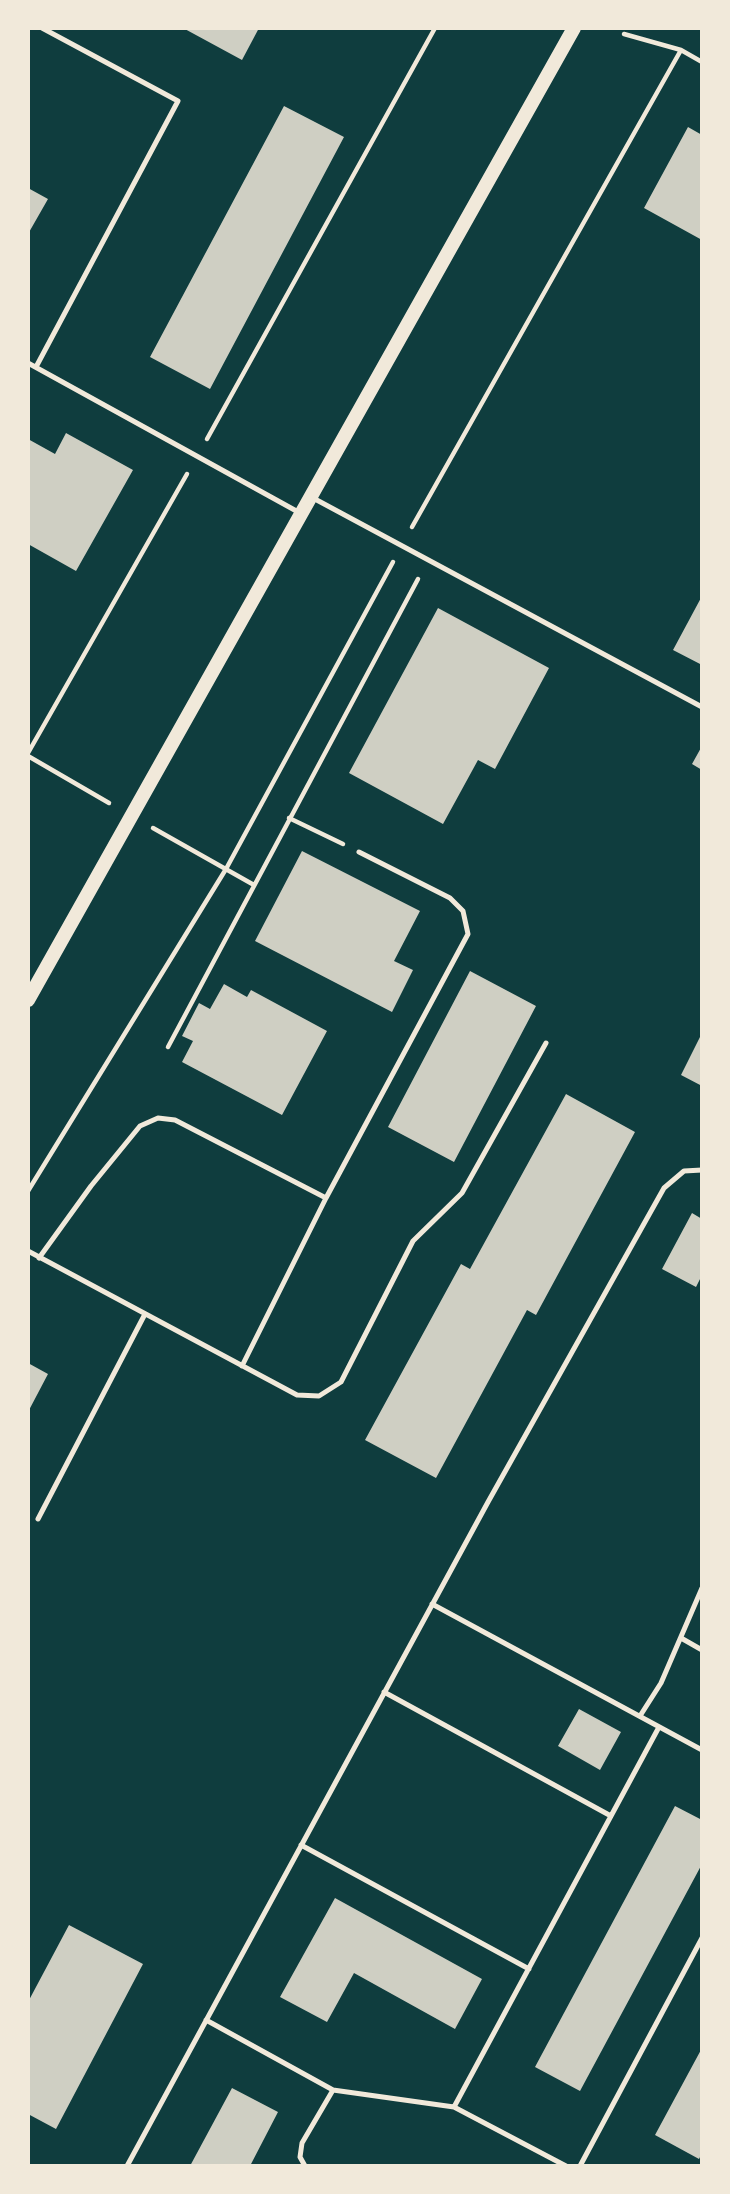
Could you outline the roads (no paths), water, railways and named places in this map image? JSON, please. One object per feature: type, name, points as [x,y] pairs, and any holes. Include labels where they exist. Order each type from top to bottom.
[{"type":"main road","points":[[28,1000],[574,28]]},
{"type":"lane","points":[[36,367],[178,101],[42,28]]},
{"type":"lane","points":[[28,363],[300,513]]},
{"type":"lane","points":[[310,497],[702,707]]},
{"type":"lane","points":[[242,1366],[326,1198],[468,934],[463,911],[450,898],[359,852]]},
{"type":"lane","points":[[28,1251],[297,1395],[319,1396],[341,1382],[413,1241],[462,1193],[546,1043]]},
{"type":"lane","points":[[39,1258],[91,1186],[140,1126],[158,1118],[175,1120],[326,1198]]},
{"type":"lane","points":[[127,2166],[432,1604],[664,1188],[684,1171],[702,1170]]},
{"type":"lane","points":[[38,1519],[145,1314]]},
{"type":"lane","points":[[640,1716],[661,1683],[702,1588]]},
{"type":"lane","points":[[432,1604],[702,1751]]},
{"type":"lane","points":[[681,1639],[702,1650]]},
{"type":"lane","points":[[384,1692],[611,1816]]},
{"type":"lane","points":[[454,2107],[659,1727]]},
{"type":"lane","points":[[301,1845],[529,1969]]},
{"type":"lane","points":[[580,2166],[702,1938]]},
{"type":"lane","points":[[206,2020],[333,2090],[454,2107],[566,2166]]},
{"type":"lane","points":[[305,2166],[300,2157],[302,2143],[333,2090]]}]
